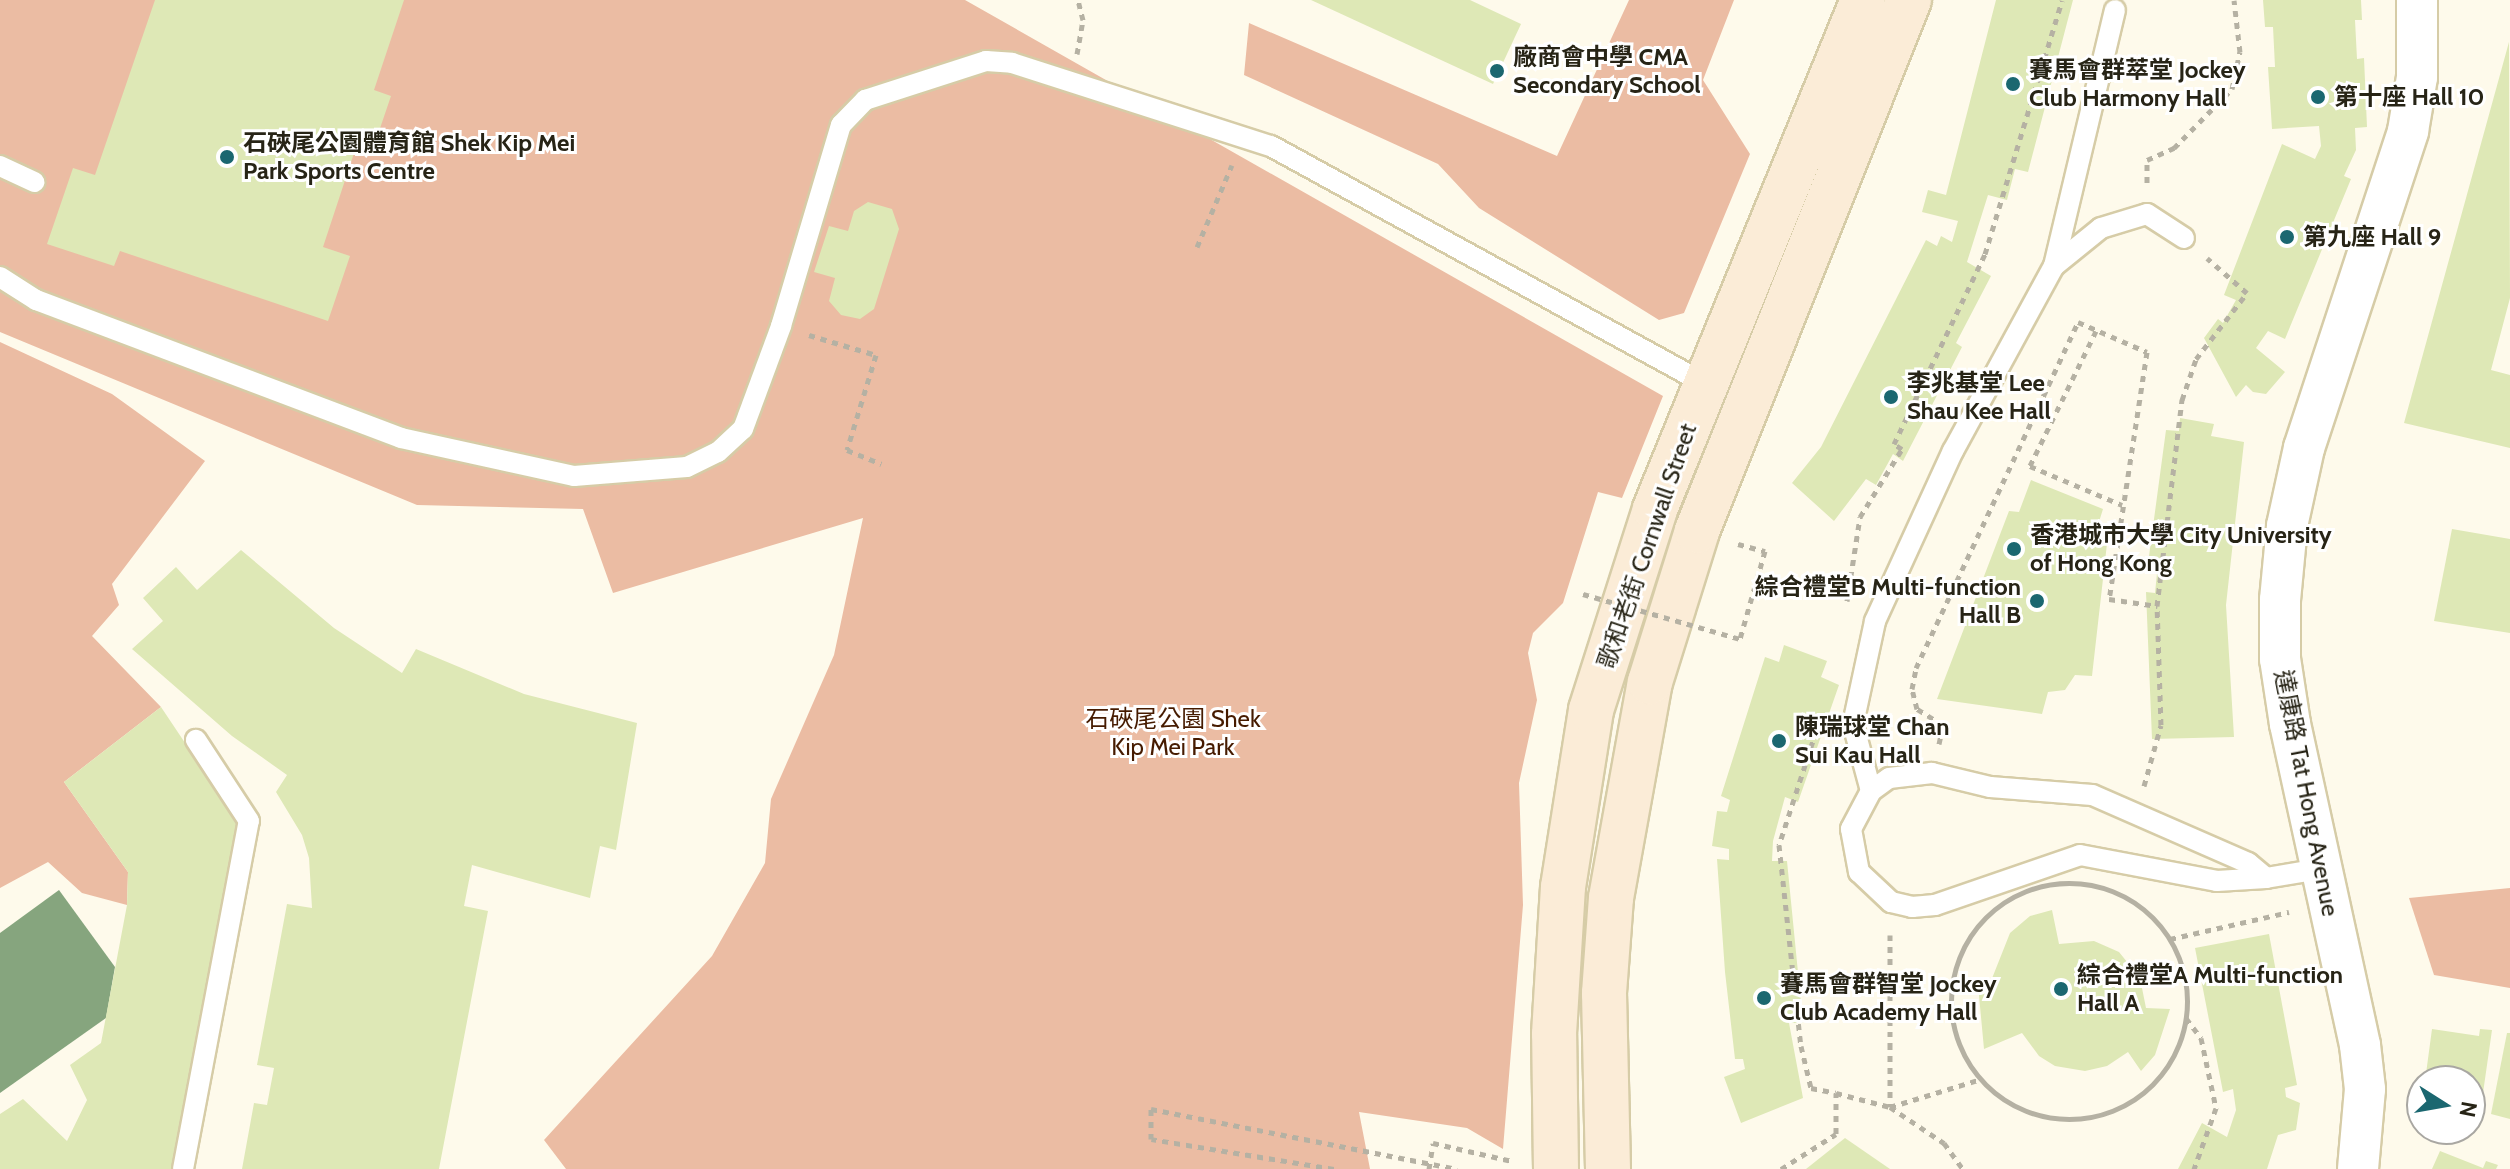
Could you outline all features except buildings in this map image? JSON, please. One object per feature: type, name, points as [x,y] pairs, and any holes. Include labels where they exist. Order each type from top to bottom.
[{"type":"main road","name":"歌和老街 Cornwall Street","points":[[1556,1169],[1554,1034],[1563,887],[1591,710],[1621,604],[1705,384],[1863,0]]},
{"type":"main road","name":"歌和老街 Cornwall Street","points":[[1608,1169],[1604,993],[1611,898],[1650,682],[1702,517],[1909,0]]},
{"type":"street","name":"達康路 Tat Hong Avenue","points":[[2358,1169],[2364,1077],[2280,659],[2287,526],[2304,448],[2408,131],[2417,77],[2417,0]]},
{"type":"lane","points":[[1871,791],[1853,724],[1875,621],[1953,451],[2054,266],[2115,10]]},
{"type":"lane","points":[[0,277],[36,300],[401,438],[574,476],[687,467],[718,452],[743,429],[781,326],[846,119],[865,100],[959,67],[999,62],[1271,146],[1705,384]]},
{"type":"lane","points":[[0,166],[34,182]]},
{"type":"lane","points":[[2054,266],[2101,228],[2147,214],[2184,238]]},
{"type":"lane","points":[[183,1169],[249,821],[196,740]]},
{"type":"lane","points":[[2266,878],[2248,863],[2092,795],[1990,787],[1932,773],[1889,778],[1871,791],[1851,829],[1851,851],[1859,872],[1891,902],[1935,905],[2080,855],[2217,881],[2266,878],[2320,869]]},
{"type":"path","points":[[2147,214],[2147,160],[2174,148],[2232,89],[2240,52],[2234,0]]},
{"type":"path","points":[[1197,247],[1233,161]]},
{"type":"path","points":[[2161,725],[2157,606],[2182,400],[2196,359],[2247,293],[2184,238]]},
{"type":"path","points":[[1932,773],[1943,725],[1917,709],[1912,689],[1916,668],[2078,322],[2147,352],[2109,599],[2157,606]]},
{"type":"path","points":[[781,326],[876,355],[847,450],[881,464]]},
{"type":"path","points":[[2096,331],[2030,466],[2123,505]]},
{"type":"path","points":[[1583,594],[1740,639],[1765,551],[1738,544]]},
{"type":"path","points":[[2078,882],[2114,891],[2146,910],[2169,939],[2185,977],[2186,1018],[2173,1057],[2147,1090],[2112,1111],[2072,1120],[2031,1114],[1995,1095],[1981,1079],[1954,1029],[1951,992],[1959,956],[1979,924],[2007,900],[2041,885],[2078,882]]},
{"type":"path","points":[[1890,1107],[1891,902]]},
{"type":"path","points":[[2169,939],[2295,910]]},
{"type":"path","points":[[2186,1018],[2201,1038],[2216,1108],[2194,1169]]},
{"type":"path","points":[[1890,1107],[1981,1079]]},
{"type":"path","points":[[1781,1169],[1836,1134],[1836,1093],[1890,1107],[1944,1143],[1963,1169]]},
{"type":"path","points":[[1334,1169],[1151,1139],[1151,1109],[1456,1169]]},
{"type":"path","points":[[1429,1169],[1433,1143],[1510,1160]]},
{"type":"green space","name":"石硤尾公園 Shek Kip Mei Park","points":[[0,0],[965,0],[1663,396],[1622,498],[1598,492],[1563,603],[1533,633],[1528,653],[1537,700],[1519,783],[1523,905],[1503,1149],[1467,1128],[1359,1112],[1370,1169],[566,1169],[544,1140],[712,956],[765,863],[771,799],[834,655],[863,518],[613,593],[583,509],[417,505],[0,332]]},
{"type":"green space","points":[[1629,0],[1734,0],[1703,80],[1750,154],[1684,313],[1659,320],[1479,208],[1438,164],[1244,75],[1249,23],[1557,156]]},
{"type":"green space","points":[[0,342],[112,394],[205,461],[112,584],[119,605],[92,636],[161,707],[64,782],[128,872],[127,905],[82,893],[48,862],[0,888]]},
{"type":"green space","points":[[2510,888],[2510,988],[2434,975],[2409,898]]},
{"type":"shaded area","points":[[59,890],[115,967],[106,1018],[0,1093],[0,933]]},
{"type":"place","name":"廠商會中學 CMA Secondary School","points":[[1497,71]]},
{"type":"place","name":"賽馬會群萃堂 Jockey Club Harmony Hall","points":[[2013,84]]},
{"type":"place","name":"第十座 Hall 10","points":[[2318,97]]},
{"type":"place","name":"石硤尾公園體育館 Shek Kip Mei Park Sports Centre","points":[[227,157]]},
{"type":"place","name":"第九座 Hall 9","points":[[2287,237]]},
{"type":"place","name":"李兆基堂 Lee Shau Kee Hall","points":[[1891,397]]},
{"type":"place","name":"香港城市大學 City University of Hong Kong","points":[[2014,549]]},
{"type":"place","name":"綜合禮堂B Multi-function Hall B","points":[[2037,601]]},
{"type":"place","name":"陳瑞球堂 Chan Sui Kau Hall","points":[[1779,741]]},
{"type":"place","name":"綜合禮堂A Multi-function Hall A","points":[[2061,989]]},
{"type":"place","name":"賽馬會群智堂 Jockey Club Academy Hall","points":[[1764,998]]}]
